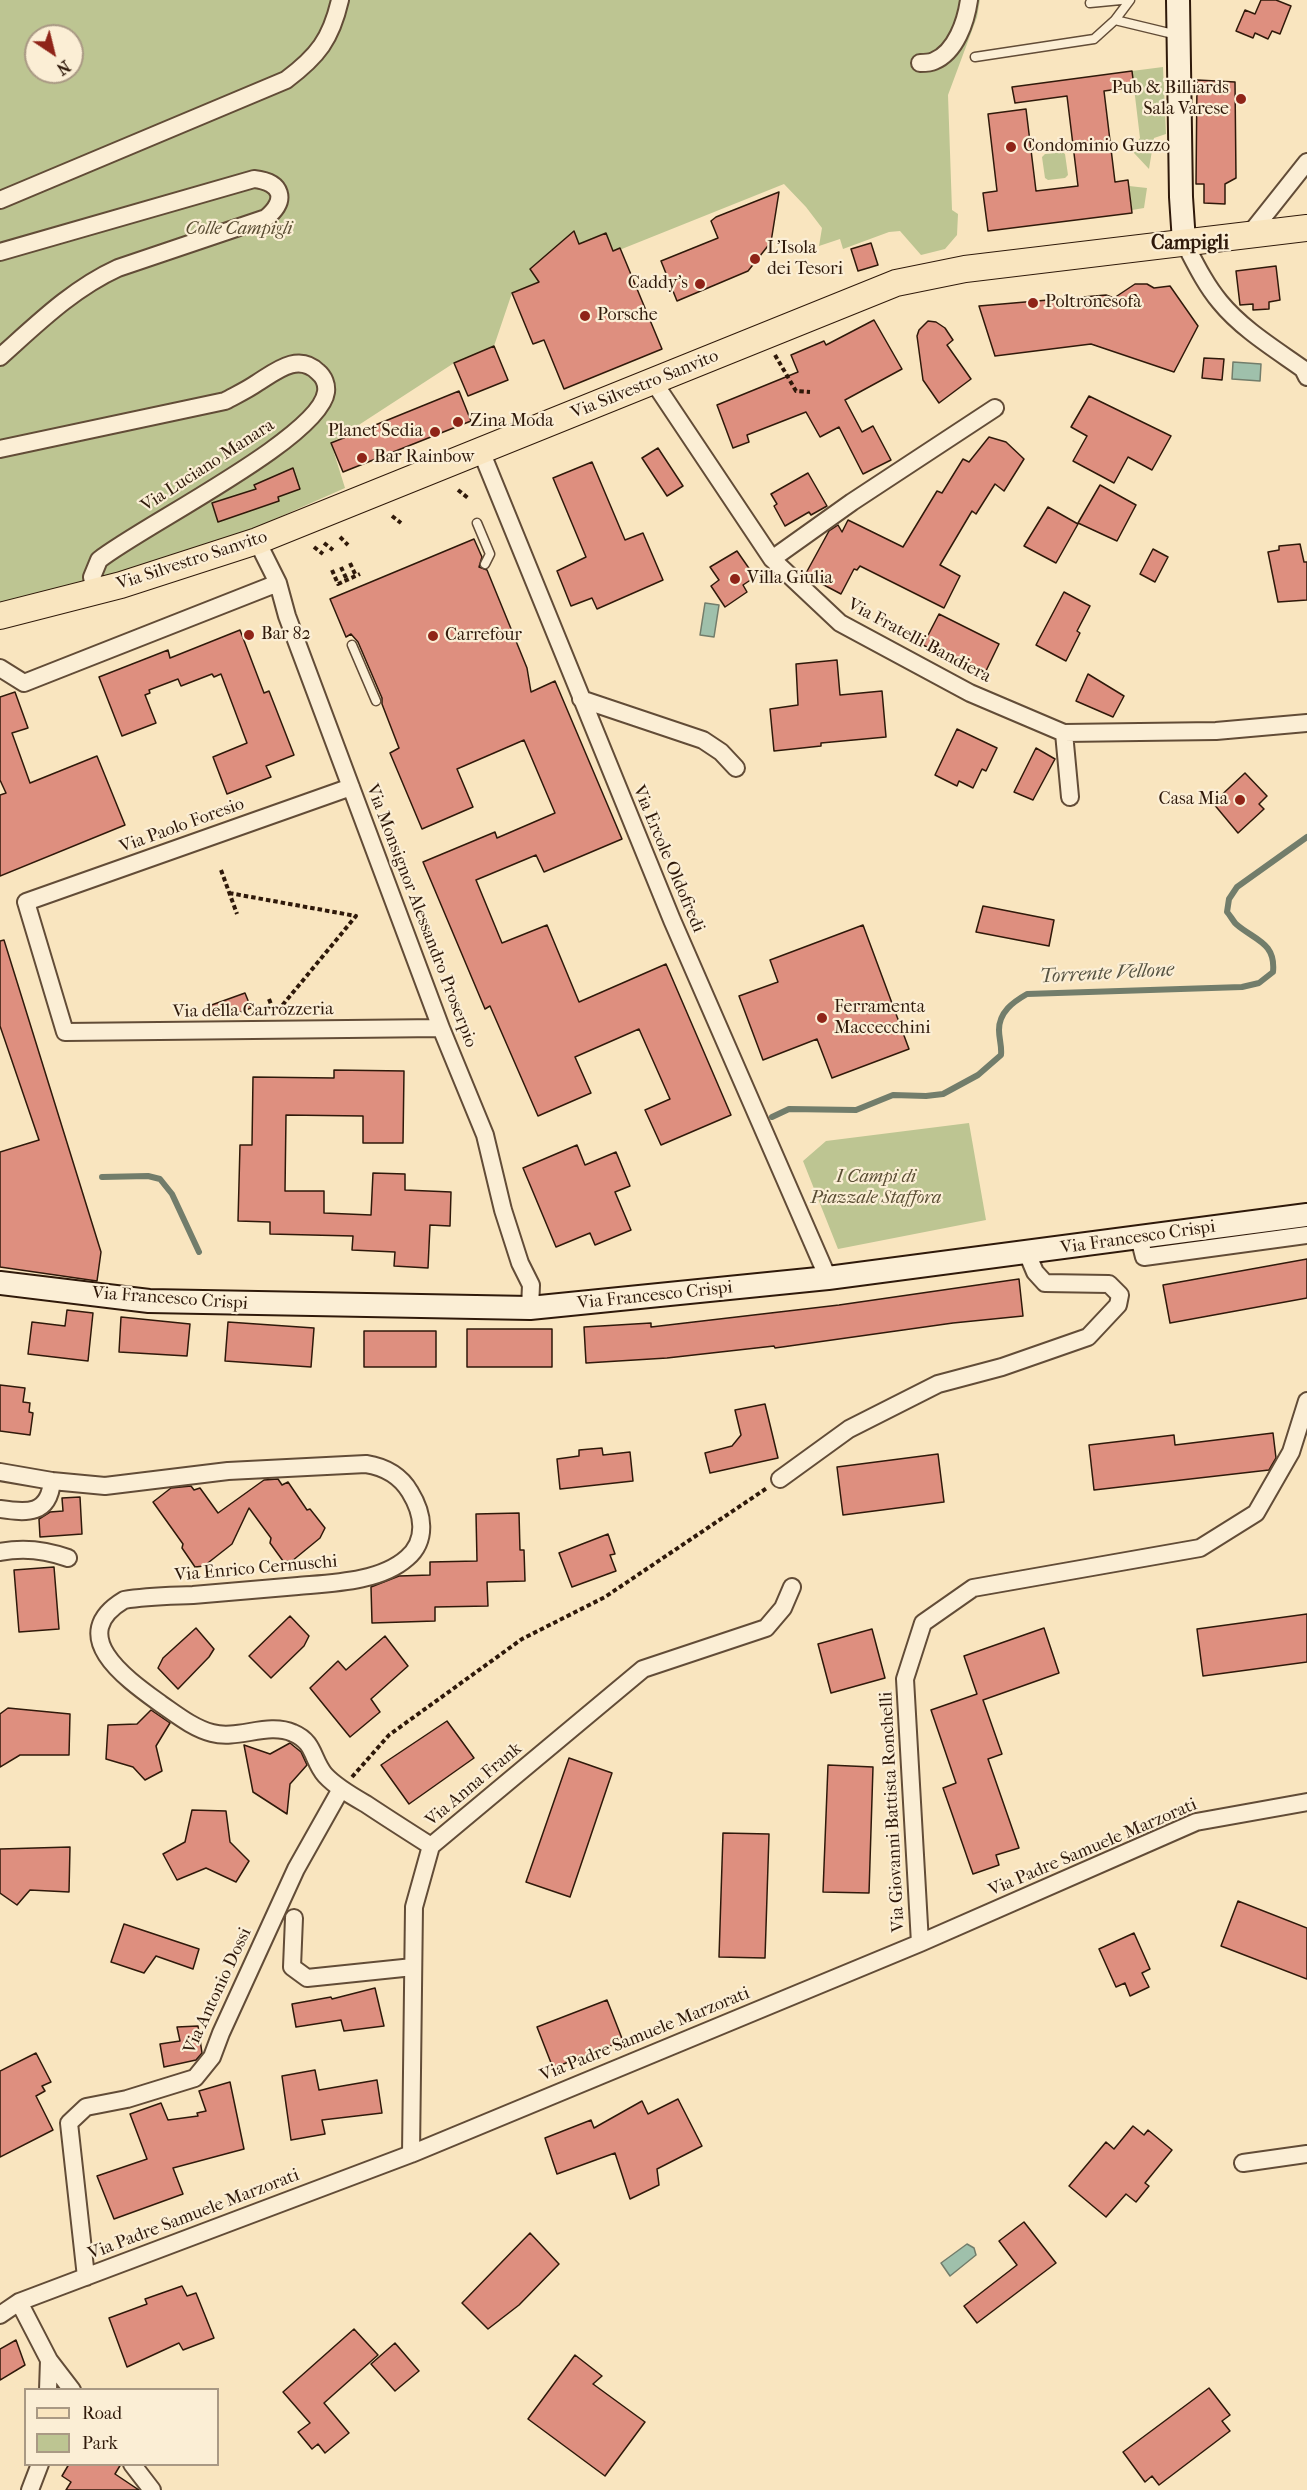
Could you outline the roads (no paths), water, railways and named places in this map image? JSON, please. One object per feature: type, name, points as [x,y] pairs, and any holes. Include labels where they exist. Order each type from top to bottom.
[{"type":"main road","name":"Via Silvestro Sanvito","points":[[0,616],[95,592],[257,541],[896,283],[965,269],[1307,228]]},
{"type":"street","points":[[0,200],[286,80],[307,64],[323,47],[335,21],[340,0]]},
{"type":"street","points":[[920,63],[934,62],[951,48],[967,14],[969,0]]},
{"type":"street","points":[[1178,0],[1180,197],[1184,242],[1200,275],[1221,304],[1251,331],[1303,369],[1307,377]]},
{"type":"street","points":[[1249,235],[1307,162]]},
{"type":"street","points":[[0,252],[254,179],[273,183],[279,190],[280,200],[276,210],[266,218],[118,268],[94,279],[55,308],[0,357]]},
{"type":"street","name":"Via Luciano Manara","points":[[0,449],[225,400],[243,392],[275,370],[293,363],[307,364],[318,371],[325,381],[326,392],[322,404],[281,442],[248,466],[99,560],[92,577],[95,592]]},
{"type":"street","name":"Via Fratelli Bandiera","points":[[653,381],[772,559],[840,623],[970,693],[1064,733],[1216,731],[1307,723]]},
{"type":"street","points":[[772,559],[852,502],[995,408]]},
{"type":"street","name":"Via Ercole Oldofredi","points":[[481,451],[672,920],[828,1278]]},
{"type":"street","name":"Via Monsignor Alessandro Proserpio","points":[[257,541],[278,583],[287,616],[441,1028],[485,1135],[503,1209],[520,1263],[531,1285],[530,1308]]},
{"type":"street","points":[[0,668],[24,683],[278,583]]},
{"type":"street","points":[[581,699],[703,740],[721,752],[736,768]]},
{"type":"street","points":[[1064,733],[1070,797]]},
{"type":"street","name":"Via Paolo Foresio","points":[[65,1032],[26,902],[351,787]]},
{"type":"street","name":"Via della Carrozzeria","points":[[65,1032],[441,1028]]},
{"type":"street","name":"Via Francesco Crispi","points":[[0,1283],[149,1301],[530,1308],[828,1278],[1307,1215]]},
{"type":"street","points":[[1139,1237],[1144,1257],[1307,1235]]},
{"type":"street","points":[[780,1479],[849,1429],[939,1384],[1002,1367],[1088,1337],[1118,1305],[1120,1295],[1109,1284],[1045,1283],[1035,1272],[1027,1253]]},
{"type":"street","name":"Via Giovanni Battista Ronchelli","points":[[920,1943],[905,1679],[923,1623],[973,1588],[1200,1548],[1256,1514],[1291,1452],[1307,1401]]},
{"type":"street","name":"Via Enrico Cernuschi","points":[[0,1472],[52,1481],[105,1486],[131,1485],[228,1471],[366,1464],[379,1466],[401,1480],[418,1504],[422,1521],[421,1536],[414,1551],[396,1565],[373,1574],[337,1581],[124,1600],[111,1608],[100,1630],[100,1641],[105,1656],[124,1677],[184,1719],[214,1734],[230,1735],[264,1730],[292,1732],[305,1740],[315,1753],[325,1775],[341,1789],[431,1846]]},
{"type":"street","points":[[0,1509],[31,1511],[38,1508],[51,1494],[52,1481]]},
{"type":"street","points":[[0,1552],[27,1549],[68,1558]]},
{"type":"street","name":"Via Anna Frank","points":[[411,2154],[414,1907],[431,1846],[643,1669],[766,1628],[783,1608],[792,1587]]},
{"type":"street","name":"Via Antonio Dossi","points":[[86,2277],[69,2123],[86,2107],[127,2099],[195,2078],[207,2064],[296,1869],[341,1789]]},
{"type":"street","name":"Via Padre Samuele Marzorati","points":[[0,2315],[19,2302],[411,2154],[920,1943],[1196,1822],[1307,1802]]},
{"type":"street","points":[[294,1918],[292,1967],[307,1978],[413,1967]]},
{"type":"street","points":[[1243,2163],[1307,2154]]},
{"type":"street","points":[[19,2302],[49,2360],[70,2388]]},
{"type":"street","points":[[48,2388],[49,2360]]},
{"type":"street","points":[[30,2490],[39,2466]]},
{"type":"street","points":[[134,2466],[152,2490]]},
{"type":"lane","points":[[1090,3],[1121,0]]},
{"type":"lane","points":[[975,57],[1095,39],[1115,20],[1130,0]]},
{"type":"lane","points":[[1115,20],[1169,33]]},
{"type":"lane","points":[[477,523],[490,554],[485,564]]},
{"type":"lane","points":[[352,645],[376,701]]},
{"type":"waterway","name":"Torrente Vellone","points":[[772,1117],[789,1109],[856,1110],[893,1095],[943,1094],[978,1075],[1001,1055],[999,1030],[1001,1018],[1012,1004],[1027,994],[1242,987],[1259,983],[1273,972],[1271,954],[1262,943],[1236,924],[1227,912],[1229,899],[1237,887],[1307,837]]},
{"type":"waterway","name":"Torrente Vellone","points":[[102,1177],[148,1176],[160,1179],[172,1194],[199,1252]]},
{"type":"place","name":"Pub & Billiards Sala Varese","points":[[1241,99]]},
{"type":"place","name":"Condominio Guzzo","points":[[1011,147]]},
{"type":"place","name":"L'Isola dei Tesori","points":[[755,259]]},
{"type":"place","name":"Caddy's","points":[[700,284]]},
{"type":"place","name":"Poltronesofà","points":[[1033,303]]},
{"type":"place","name":"Porsche","points":[[585,316]]},
{"type":"place","name":"Zina Moda","points":[[458,422]]},
{"type":"place","name":"Planet Sedia","points":[[435,432]]},
{"type":"place","name":"Bar Rainbow","points":[[362,458]]},
{"type":"place","name":"Villa Giulia","points":[[735,579]]},
{"type":"place","name":"Bar 82","points":[[249,635]]},
{"type":"place","name":"Carrefour","points":[[433,636]]},
{"type":"place","name":"Casa Mia","points":[[1240,800]]},
{"type":"place","name":"Ferramenta Maccecchini","points":[[822,1018]]},
{"type":"district","name":"Campigli","points":[[1190,244]]},
{"type":"park label","name":"Colle Campigli","points":[[239,230]]},
{"type":"park label","name":"I Campi di Piazzale Staffora","points":[[876,1188]]}]
